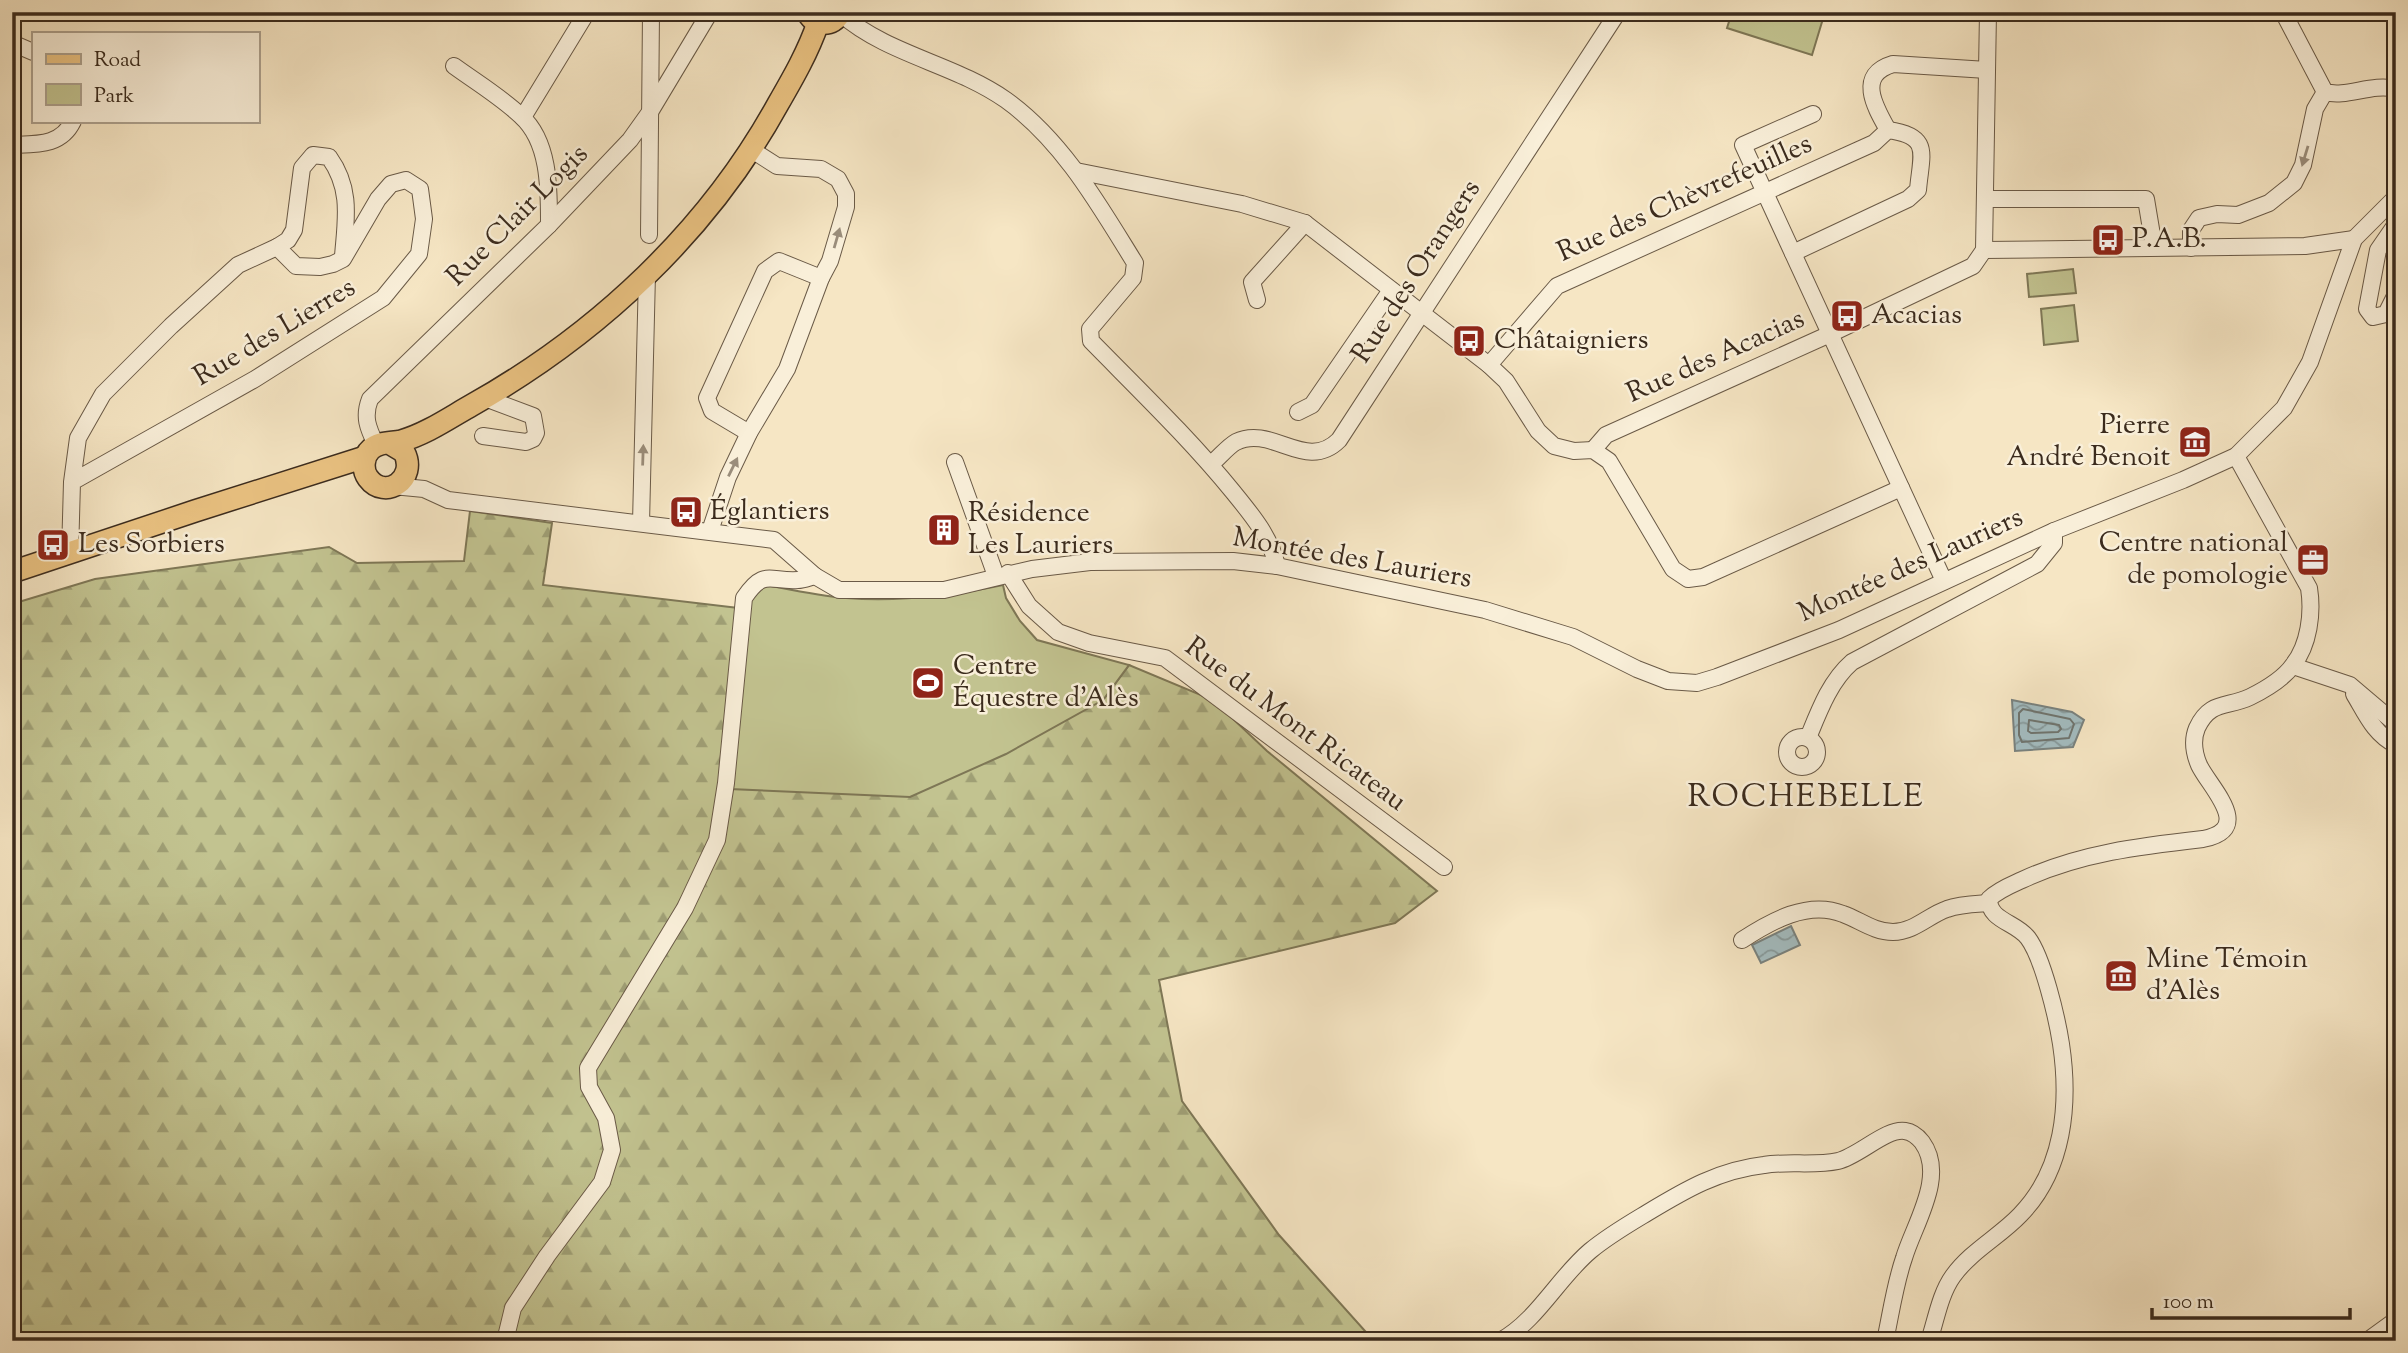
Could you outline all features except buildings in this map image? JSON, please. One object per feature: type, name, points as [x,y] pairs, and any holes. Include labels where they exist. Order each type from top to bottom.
[{"type":"main road","points":[[375,456],[485,398],[558,351],[647,274],[709,207],[752,150],[802,62],[812,18],[833,22],[841,13]]},
{"type":"main road","points":[[375,456],[379,486],[393,486],[403,480],[407,463],[420,434]]},
{"type":"main road","points":[[12,572],[195,510],[400,448],[407,463]]},
{"type":"street","points":[[523,117],[587,12]]},
{"type":"street","points":[[649,235],[651,12]]},
{"type":"street","name":"Rue Clair Logis","points":[[375,456],[364,413],[370,399],[550,225],[630,140],[650,112],[710,12]]},
{"type":"street","name":"Rue des Orangers","points":[[1211,464],[1234,443],[1247,439],[1264,439],[1312,453],[1330,449],[1339,440],[1618,12]]},
{"type":"street","points":[[1988,12],[1984,250],[2305,246],[2354,239]]},
{"type":"street","points":[[841,13],[865,34],[964,78],[1006,100],[1041,131],[1076,172],[1135,263],[1133,278],[1090,329],[1091,341],[1211,464],[1256,521],[1274,552],[1277,566]]},
{"type":"street","points":[[2286,15],[2325,92],[2334,95],[2385,86],[2396,89]]},
{"type":"street","points":[[12,43],[32,52]]},
{"type":"street","points":[[1793,253],[1908,199],[1917,190],[1921,152],[1918,142],[1909,133],[1888,130],[1872,103],[1874,77],[1881,68],[1893,64],[1987,70]]},
{"type":"street","points":[[454,66],[523,117],[541,149],[549,187],[550,225]]},
{"type":"street","points":[[2191,248],[2191,230],[2199,218],[2217,214],[2238,215],[2269,203],[2294,183],[2303,165],[2315,109],[2325,92]]},
{"type":"street","points":[[1813,114],[1743,145],[1944,581]]},
{"type":"street","points":[[12,145],[46,144],[68,130],[72,122]]},
{"type":"street","name":"Rue des Chèvrefeuilles","points":[[1489,365],[1557,286],[1874,143],[1888,130]]},
{"type":"street","points":[[710,531],[728,477],[749,433],[787,369],[830,261],[846,207],[844,186],[838,179],[821,169],[777,166],[752,150]]},
{"type":"street","points":[[70,554],[72,482],[78,438],[103,394],[171,326],[238,265],[288,240],[294,230],[302,168],[313,155],[329,157],[339,171],[347,197],[343,259],[320,267],[296,267],[277,247]]},
{"type":"street","points":[[1076,172],[1242,204],[1305,223],[1489,365],[1506,381],[1538,431],[1554,446],[1574,451],[1593,450],[1609,461],[1674,569],[1688,579],[1703,577],[1901,488]]},
{"type":"street","name":"Rue des Lierres","points":[[72,482],[255,379],[383,298],[419,254],[424,219],[420,189],[405,180],[391,184],[378,199],[343,259]]},
{"type":"street","points":[[1929,1341],[1951,1279],[1962,1264],[2020,1215],[2043,1187],[2058,1153],[2064,1105],[2061,1044],[2041,963],[2034,946],[2021,929],[1995,916],[1989,908],[1989,899],[1995,893],[2073,860],[2113,851],[2216,836],[2223,831],[2227,819],[2225,805],[2199,765],[2194,739],[2197,728],[2212,708],[2249,698],[2293,666],[2308,631],[2312,607],[2309,588],[2236,456],[2284,408],[2310,362],[2354,239],[2396,197]]},
{"type":"street","points":[[1985,199],[2146,199],[2154,247]]},
{"type":"street","points":[[1256,300],[1252,282],[1305,223]]},
{"type":"street","points":[[2396,224],[2378,250],[2367,309],[2373,317],[2386,314],[2396,294]]},
{"type":"street","name":"Rue des Acacias","points":[[1593,450],[1606,435],[1961,274],[1973,266],[1984,250]]},
{"type":"street","points":[[749,433],[712,411],[707,398],[765,271],[779,261],[821,278]]},
{"type":"street","points":[[641,523],[647,274]]},
{"type":"street","points":[[1298,412],[1312,405],[1391,290]]},
{"type":"street","points":[[482,436],[526,442],[533,439],[536,433],[533,416],[485,398]]},
{"type":"street","name":"Montée des Lauriers","points":[[393,486],[424,489],[448,500],[774,540],[815,576],[839,590],[944,590],[1002,575],[1090,562],[1233,561],[1277,566],[1485,610],[1573,637],[1637,669],[1668,681],[1697,683],[1839,629],[2054,531],[2236,456]]},
{"type":"street","name":"Rue du Mont Ricateau","points":[[955,462],[1002,575],[1029,606],[1058,632],[1090,643],[1165,658],[1444,867]]},
{"type":"street","points":[[407,463],[424,489]]},
{"type":"street","points":[[1808,738],[1821,706],[1841,672],[1852,662],[2036,564],[2054,543],[2054,531]]},
{"type":"street","points":[[505,1341],[513,1308],[547,1256],[602,1182],[612,1150],[606,1118],[589,1087],[588,1068],[685,908],[717,840],[726,783],[744,598],[752,585],[768,577],[798,580],[815,576]]},
{"type":"street","points":[[2293,666],[2350,685],[2396,724]]},
{"type":"street","points":[[2350,685],[2371,724],[2383,738],[2396,745]]},
{"type":"street","points":[[1742,940],[1785,916],[1818,909],[1841,913],[1869,927],[1894,932],[1915,927],[1946,909],[1989,903]]},
{"type":"street","points":[[1500,1341],[1525,1322],[1587,1254],[1610,1235],[1687,1189],[1724,1172],[1764,1164],[1839,1161],[1895,1131],[1908,1130],[1919,1138],[1928,1151],[1932,1172],[1927,1194],[1903,1259],[1885,1341]]},
{"type":"street","points":[[2367,1341],[2396,1320]]},
{"type":"green space","points":[[1732,12],[1825,12],[1812,55],[1727,28]]},
{"type":"green space","points":[[2073,269],[2076,293],[2029,297],[2027,274]]},
{"type":"green space","points":[[2074,305],[2078,341],[2044,345],[2041,309]]},
{"type":"green space","points":[[470,511],[552,523],[543,585],[747,609],[1103,700],[1129,665],[1213,700],[1267,751],[1437,891],[1395,923],[1159,980],[1182,1101],[1279,1235],[1374,1341],[12,1341],[12,604],[95,579],[329,547],[357,563],[464,561]]},
{"type":"green space","name":"Centre Équestre d'Alès","points":[[766,585],[836,597],[906,599],[1003,585],[1006,598],[1020,621],[1037,640],[1129,665],[1103,700],[1006,754],[910,797],[730,789],[749,595]]},
{"type":"water","points":[[2012,700],[2072,712],[2084,720],[2073,747],[2015,751]]},
{"type":"water","points":[[1791,926],[1800,945],[1761,963],[1752,945]]},
{"type":"place","name":"P.A.B.","points":[[2108,240]]},
{"type":"place","name":"Acacias","points":[[1847,316]]},
{"type":"place","name":"Châtaigniers","points":[[1469,341]]},
{"type":"place","name":"Pierre André Benoit","points":[[2195,442]]},
{"type":"place","name":"Églantiers","points":[[686,512]]},
{"type":"place","name":"Résidence Les Lauriers","points":[[944,530]]},
{"type":"place","name":"Les Sorbiers","points":[[53,545]]},
{"type":"place","name":"Centre national de pomologie","points":[[2313,560]]},
{"type":"place","name":"Centre Équestre d'Alès","points":[[928,683]]},
{"type":"place","name":"Mine Témoin d'Alès","points":[[2121,976]]},
{"type":"district","name":"ROCHEBELLE","points":[[1806,798]]}]
